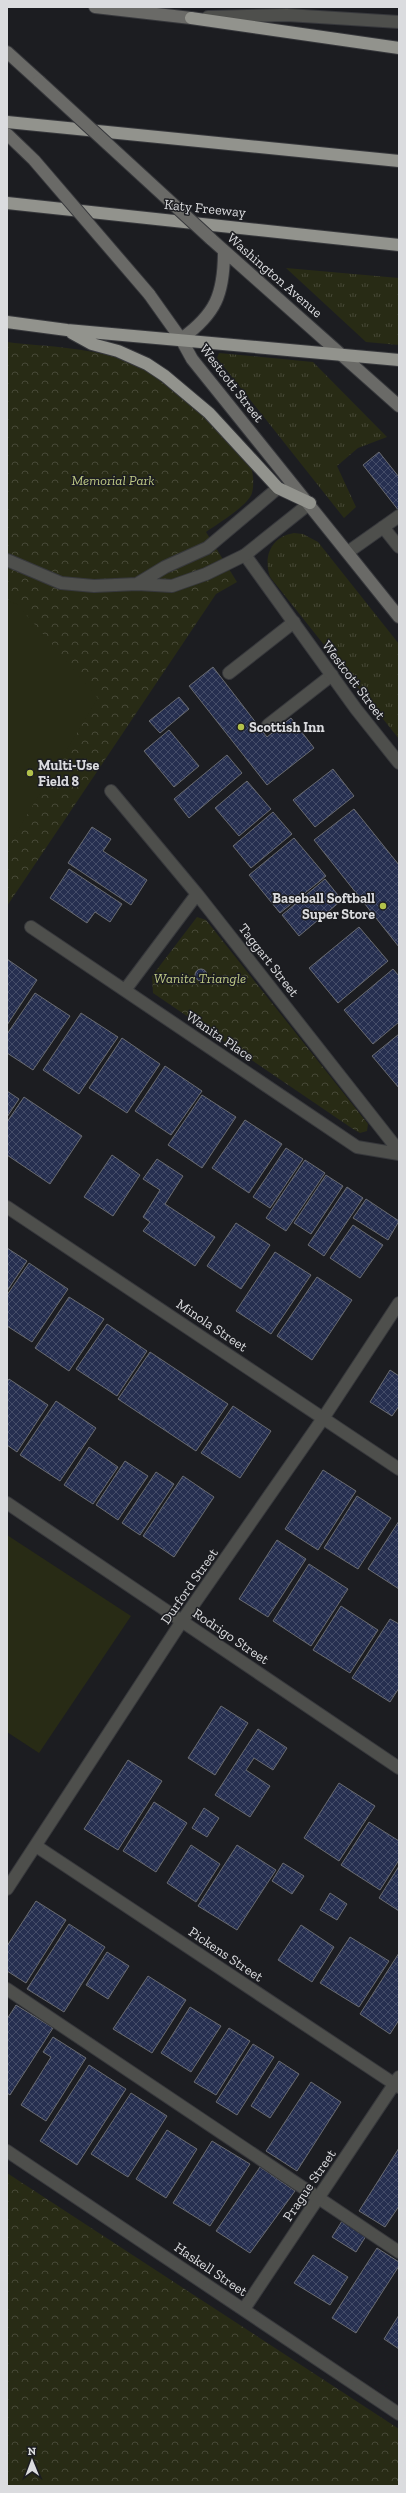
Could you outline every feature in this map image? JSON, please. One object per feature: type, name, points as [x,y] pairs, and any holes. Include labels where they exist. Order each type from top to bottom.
[{"type":"highway","points":[[191,18],[399,48]]},
{"type":"highway","points":[[7,122],[399,162]]},
{"type":"highway","name":"Katy Freeway","points":[[7,203],[399,245]]},
{"type":"highway","points":[[7,322],[67,330],[181,339],[399,360]]},
{"type":"highway","points":[[67,330],[92,344],[118,351],[147,364],[165,376],[209,413],[278,488],[310,504]]},
{"type":"main road","points":[[95,7],[191,18]]},
{"type":"main road","name":"Washington Avenue","points":[[7,52],[250,275],[345,356],[399,406]]},
{"type":"main road","name":"Westcott Street","points":[[7,134],[34,160],[149,294],[181,339],[192,359],[399,616]]},
{"type":"main road","points":[[181,339],[202,324],[214,306],[224,275],[224,251]]},
{"type":"street","points":[[191,18],[287,15],[399,22]]},
{"type":"street","points":[[137,584],[165,567],[206,548],[278,488]]},
{"type":"street","points":[[7,560],[61,583],[94,586],[137,584],[172,586],[206,574],[245,555],[310,504]]},
{"type":"street","points":[[348,552],[399,516]]},
{"type":"street","points":[[383,527],[399,547]]},
{"type":"street","name":"Westcott Street","points":[[245,555],[332,675],[399,763]]},
{"type":"street","points":[[229,673],[294,622]]},
{"type":"street","points":[[268,725],[332,675]]},
{"type":"street","name":"Taggart Street","points":[[111,791],[197,894],[399,1152]]},
{"type":"street","points":[[125,990],[197,894]]},
{"type":"street","name":"Wanita Place","points":[[31,927],[357,1147],[399,1152]]},
{"type":"street","name":"Minola Street","points":[[7,1207],[324,1417],[399,1469]]},
{"type":"street","name":"Durford Street","points":[[7,1889],[182,1621],[324,1417],[399,1303]]},
{"type":"street","name":"Rodrigo Street","points":[[7,1503],[399,1768]]},
{"type":"street","name":"Pickens Street","points":[[36,1846],[397,2083]]},
{"type":"street","points":[[7,1989],[399,2252]]},
{"type":"street","name":"Prague Street","points":[[244,2309],[397,2083]]},
{"type":"street","name":"Haskell Street","points":[[7,2151],[399,2414]]},
{"type":"green space","points":[[286,268],[399,278],[399,345],[366,342]]},
{"type":"green space","name":"Memorial Park","points":[[7,342],[70,348],[102,354],[132,363],[160,380],[212,424],[249,464],[253,474],[253,482],[252,493],[245,503],[239,509],[206,532],[237,582],[216,594],[7,906]]},
{"type":"green space","points":[[219,353],[313,362],[387,437],[358,448],[337,466],[356,507],[344,518],[217,358]]},
{"type":"green space","points":[[294,533],[303,534],[318,542],[399,644],[399,739],[270,577],[268,569],[268,555],[274,543],[286,535]]},
{"type":"green space","name":"Multi-Use Field 8","points":[[7,601],[17,604],[98,698],[7,848]]},
{"type":"green space","name":"Wanita Triangle","points":[[197,917],[206,920],[368,1124],[367,1131],[360,1133],[353,1129],[153,993],[152,976]]},
{"type":"green space","points":[[7,1535],[131,1616],[39,1753],[7,1732]]},
{"type":"green space","points":[[7,2173],[399,2429],[399,2486],[7,2486]]},
{"type":"building","points":[[379,452],[399,477],[399,511],[363,465]]},
{"type":"building","name":"Scottish Inn","points":[[213,667],[267,737],[291,718],[314,748],[267,785],[189,686]]},
{"type":"building","points":[[179,697],[189,709],[160,733],[149,721]]},
{"type":"building","points":[[169,730],[199,766],[174,787],[144,751]]},
{"type":"building","points":[[227,755],[242,773],[189,818],[174,799]]},
{"type":"building","points":[[333,769],[354,796],[315,827],[293,800]]},
{"type":"building","points":[[247,781],[271,809],[239,836],[215,808]]},
{"type":"building","name":"Baseball Softball Super Store","points":[[354,809],[399,865],[399,947],[314,840]]},
{"type":"building","points":[[273,812],[292,834],[251,868],[233,846]]},
{"type":"building","points":[[92,827],[111,839],[103,851],[147,880],[131,905],[68,863]]},
{"type":"building","points":[[294,838],[326,876],[280,913],[249,875]]},
{"type":"building","points":[[69,869],[122,904],[110,922],[95,912],[87,923],[50,898]]},
{"type":"building","points":[[325,879],[342,900],[299,936],[282,915]]},
{"type":"building","points":[[359,927],[388,961],[338,1003],[309,968]]},
{"type":"building","points":[[7,959],[37,980],[7,1025]]},
{"type":"building","points":[[201,969],[205,971],[207,975],[205,979],[201,981],[197,979],[195,975],[197,971]]},
{"type":"building","points":[[393,969],[399,976],[399,1022],[373,1044],[344,1010]]},
{"type":"building","points":[[35,993],[70,1016],[33,1070],[7,1053],[7,1034]]},
{"type":"building","points":[[81,1013],[118,1037],[79,1094],[43,1070]]},
{"type":"building","points":[[399,1034],[399,1088],[372,1056]]},
{"type":"building","points":[[122,1038],[160,1064],[127,1113],[89,1088]]},
{"type":"building","points":[[165,1066],[202,1091],[171,1135],[135,1111]]},
{"type":"building","points":[[7,1091],[19,1099],[7,1117]]},
{"type":"building","points":[[202,1095],[236,1117],[202,1168],[168,1145]]},
{"type":"building","points":[[24,1097],[82,1136],[50,1184],[7,1155],[7,1122]]},
{"type":"building","points":[[245,1120],[282,1144],[249,1193],[212,1168]]},
{"type":"building","points":[[286,1148],[303,1159],[270,1208],[253,1197]]},
{"type":"building","points":[[112,1155],[140,1175],[113,1216],[84,1197]]},
{"type":"building","points":[[157,1159],[183,1176],[165,1204],[215,1237],[195,1266],[143,1231],[150,1222],[143,1217],[160,1190],[143,1179]]},
{"type":"building","points":[[305,1160],[325,1173],[286,1231],[266,1218]]},
{"type":"building","points":[[326,1175],[343,1186],[311,1234],[294,1223]]},
{"type":"building","points":[[347,1187],[363,1198],[324,1256],[308,1245]]},
{"type":"building","points":[[366,1199],[399,1221],[388,1240],[353,1218]]},
{"type":"building","points":[[236,1223],[270,1245],[241,1289],[207,1266]]},
{"type":"building","points":[[353,1225],[383,1245],[360,1278],[330,1258]]},
{"type":"building","points":[[7,1248],[27,1261],[7,1291]]},
{"type":"building","points":[[275,1252],[311,1275],[271,1334],[236,1311]]},
{"type":"building","points":[[29,1263],[68,1289],[32,1342],[7,1326],[7,1295]]},
{"type":"building","points":[[317,1277],[352,1300],[312,1360],[277,1336]]},
{"type":"building","points":[[69,1297],[104,1319],[69,1371],[35,1348]]},
{"type":"building","points":[[107,1324],[147,1351],[117,1396],[76,1369]]},
{"type":"building","points":[[150,1352],[228,1404],[196,1451],[118,1399]]},
{"type":"building","points":[[390,1370],[399,1376],[399,1406],[392,1416],[370,1402]]},
{"type":"building","points":[[9,1379],[48,1405],[17,1452],[7,1445],[7,1382]]},
{"type":"building","points":[[56,1401],[96,1428],[60,1481],[20,1455]]},
{"type":"building","points":[[233,1406],[271,1431],[240,1478],[201,1453]]},
{"type":"building","points":[[89,1447],[118,1467],[93,1504],[64,1485]]},
{"type":"building","points":[[125,1461],[148,1476],[118,1520],[96,1505]]},
{"type":"building","points":[[323,1470],[356,1491],[318,1550],[285,1529]]},
{"type":"building","points":[[156,1472],[174,1484],[140,1535],[122,1523]]},
{"type":"building","points":[[183,1476],[214,1497],[174,1557],[143,1536]]},
{"type":"building","points":[[357,1496],[391,1518],[358,1569],[324,1548]]},
{"type":"building","points":[[399,1521],[399,1589],[368,1569]]},
{"type":"building","points":[[277,1540],[306,1559],[268,1617],[239,1599]]},
{"type":"building","points":[[309,1564],[348,1589],[311,1646],[273,1621]]},
{"type":"building","points":[[341,1606],[378,1630],[350,1673],[313,1650]]},
{"type":"building","points":[[390,1619],[399,1624],[399,1688],[390,1702],[352,1678]]},
{"type":"building","points":[[221,1706],[248,1723],[215,1775],[188,1758]]},
{"type":"building","points":[[258,1729],[287,1748],[273,1770],[254,1758],[246,1770],[270,1786],[250,1817],[215,1795]]},
{"type":"building","points":[[128,1760],[162,1781],[118,1850],[84,1829]]},
{"type":"building","points":[[339,1783],[375,1806],[339,1861],[304,1838]]},
{"type":"building","points":[[154,1802],[187,1823],[156,1872],[123,1851]]},
{"type":"building","points":[[204,1808],[219,1818],[207,1837],[192,1828]]},
{"type":"building","points":[[369,1822],[399,1841],[399,1860],[380,1890],[341,1865]]},
{"type":"building","points":[[191,1845],[220,1864],[196,1902],[167,1883]]},
{"type":"building","points":[[237,1845],[276,1870],[237,1930],[198,1906]]},
{"type":"building","points":[[283,1863],[304,1876],[292,1894],[272,1881]]},
{"type":"building","points":[[399,1866],[399,1911],[379,1898]]},
{"type":"building","points":[[330,1893],[347,1904],[337,1920],[320,1910]]},
{"type":"building","points":[[36,1901],[66,1920],[26,1983],[7,1971],[7,1946]]},
{"type":"building","points":[[69,1924],[105,1947],[64,2012],[27,1989]]},
{"type":"building","points":[[301,1925],[334,1947],[312,1982],[278,1960]]},
{"type":"building","points":[[350,1937],[389,1961],[359,2007],[320,1983]]},
{"type":"building","points":[[107,1952],[129,1966],[108,1999],[86,1985]]},
{"type":"building","points":[[399,1953],[399,2020],[390,2034],[360,2014]]},
{"type":"building","points":[[148,1976],[186,2000],[152,2053],[113,2029]]},
{"type":"building","points":[[16,2005],[53,2028],[10,2095],[7,2093],[7,2019]]},
{"type":"building","points":[[190,2007],[221,2026],[191,2072],[161,2053]]},
{"type":"building","points":[[229,2028],[250,2041],[216,2095],[194,2082]]},
{"type":"building","points":[[53,2037],[86,2058],[46,2121],[21,2105],[51,2057],[43,2052]]},
{"type":"building","points":[[253,2044],[274,2057],[237,2115],[216,2102]]},
{"type":"building","points":[[279,2061],[299,2074],[270,2118],[251,2106]]},
{"type":"building","points":[[89,2065],[126,2089],[77,2165],[40,2141]]},
{"type":"building","points":[[311,2082],[341,2102],[297,2171],[266,2151]]},
{"type":"building","points":[[131,2093],[167,2116],[128,2177],[91,2154]]},
{"type":"building","points":[[167,2130],[197,2149],[166,2198],[136,2179]]},
{"type":"building","points":[[212,2141],[250,2164],[210,2226],[173,2203]]},
{"type":"building","points":[[399,2148],[399,2206],[385,2227],[359,2211]]},
{"type":"building","points":[[260,2167],[295,2191],[250,2253],[216,2231]]},
{"type":"building","points":[[342,2221],[366,2236],[356,2252],[332,2237]]},
{"type":"building","points":[[377,2248],[399,2262],[399,2266],[356,2333],[332,2318]]},
{"type":"building","points":[[313,2255],[348,2277],[330,2305],[294,2283]]},
{"type":"building","points":[[399,2315],[399,2349],[384,2339]]},
{"type":"place","name":"Scottish Inn","points":[[241,727]]},
{"type":"place","name":"Multi-Use Field 8","points":[[30,773]]},
{"type":"place","name":"Baseball Softball Super Store","points":[[383,906]]}]
